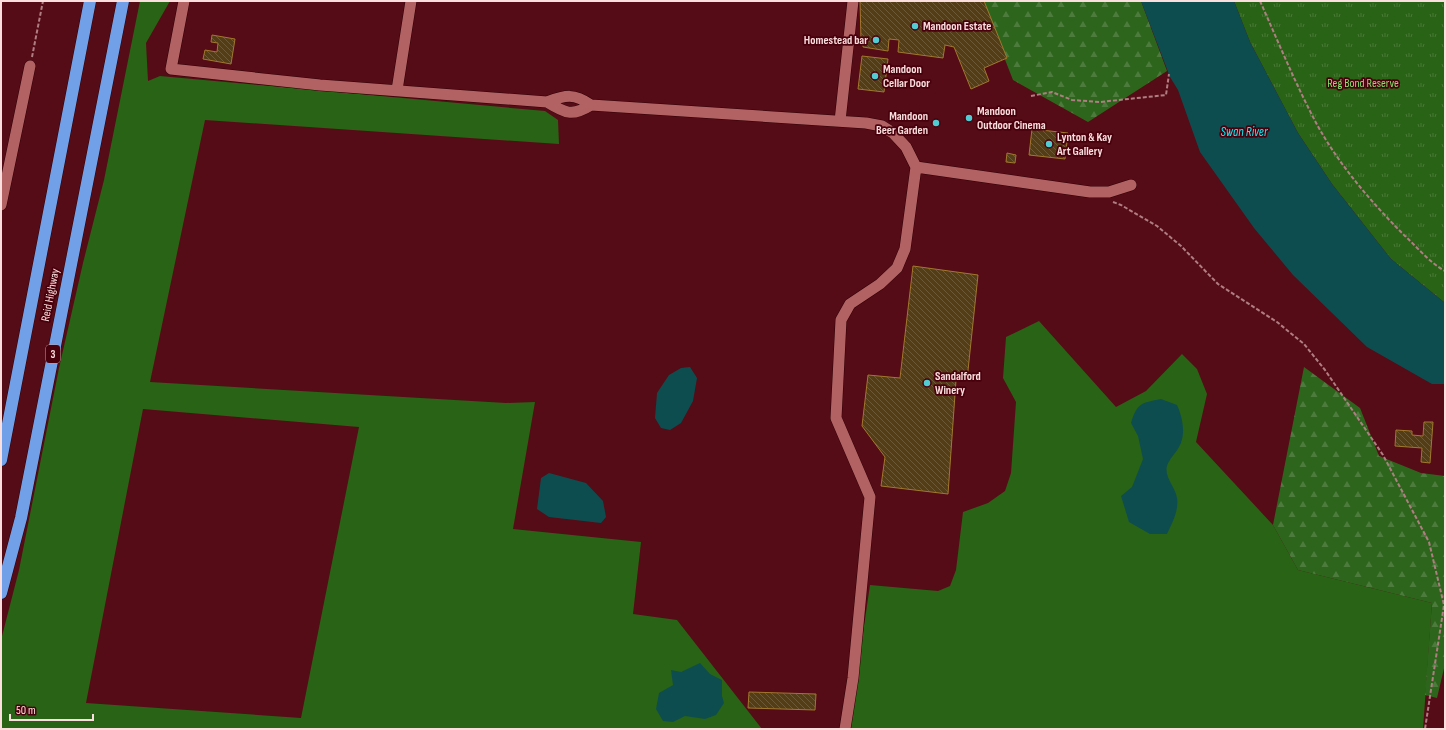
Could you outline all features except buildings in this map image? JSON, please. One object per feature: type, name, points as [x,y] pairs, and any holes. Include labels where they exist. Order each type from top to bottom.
[{"type":"highway","name":"Reid Highway","points":[[1,460],[89,1]]},
{"type":"highway","name":"Reid Highway","points":[[1,593],[22,510],[123,1]]},
{"type":"street","points":[[184,1],[171,69],[320,85],[547,102],[572,95],[591,104],[866,123],[882,126],[893,133],[906,147],[916,167],[905,249],[897,268],[880,284],[850,304],[840,320],[836,418],[870,497],[854,678],[844,729]]},
{"type":"street","points":[[397,90],[411,1]]},
{"type":"street","points":[[840,121],[853,1]]},
{"type":"street","points":[[1,205],[30,66]]},
{"type":"street","points":[[547,102],[561,111],[571,113],[583,110],[591,104]]},
{"type":"street","points":[[916,167],[1090,192],[1109,192],[1131,185]]},
{"type":"path","points":[[30,66],[43,1]]},
{"type":"path","points":[[1260,1],[1312,116],[1335,153],[1358,185],[1384,216],[1431,260],[1445,271]]},
{"type":"path","points":[[1031,96],[1052,92],[1072,100],[1100,102],[1135,97],[1166,95],[1169,74]]},
{"type":"path","points":[[1109,200],[1121,205],[1157,226],[1181,246],[1218,284],[1277,322],[1304,344],[1383,454],[1429,542],[1444,605],[1425,729]]},
{"type":"green space","points":[[140,1],[170,1],[146,43],[148,81],[160,76],[545,111],[558,120],[559,144],[205,120],[150,382],[506,403],[535,402],[513,529],[641,542],[633,614],[677,620],[762,729],[1,729],[1,640],[19,570],[59,368],[104,180]],"holes":[[[143,409],[359,427],[301,718],[86,703]]]},
{"type":"green space","points":[[982,1],[1141,1],[1167,71],[1088,122],[1013,80]]},
{"type":"green space","name":"Reg Bond Reserve","points":[[1234,1],[1445,1],[1445,303],[1391,259],[1332,184],[1298,133],[1250,42]]},
{"type":"green space","points":[[1039,321],[1116,407],[1146,391],[1182,354],[1197,369],[1207,394],[1196,442],[1273,525],[1298,570],[1432,603],[1423,729],[849,729],[870,585],[938,591],[950,586],[956,570],[963,512],[988,503],[1005,491],[1011,473],[1016,402],[1003,378],[1006,337]]},
{"type":"green space","points":[[1304,367],[1360,408],[1379,456],[1421,473],[1445,476],[1445,664],[1437,698],[1425,695],[1432,603],[1298,570],[1273,525]]},
{"type":"water","name":"Swan River","points":[[1141,1],[1234,1],[1250,42],[1298,133],[1332,184],[1391,259],[1445,303],[1445,384],[1432,384],[1367,347],[1293,275],[1254,228],[1200,152],[1178,90],[1170,77]]},
{"type":"water","points":[[690,367],[697,378],[693,401],[681,423],[670,430],[661,428],[655,418],[657,393],[669,375],[681,368]]},
{"type":"water","points":[[1161,399],[1177,405],[1183,426],[1181,442],[1167,466],[1167,474],[1177,498],[1177,508],[1175,517],[1167,534],[1150,534],[1129,522],[1121,496],[1132,487],[1143,459],[1138,436],[1131,423],[1135,411],[1144,403]]},
{"type":"water","points":[[549,473],[586,483],[603,501],[606,517],[601,523],[549,517],[537,509],[541,478]]},
{"type":"water","points":[[700,663],[710,674],[722,680],[722,696],[724,703],[716,715],[705,719],[685,716],[673,722],[663,721],[656,709],[659,693],[673,685],[671,670],[681,672]]},
{"type":"place","name":"Mandoon Estate","points":[[915,26]]},
{"type":"place","name":"Homestead bar","points":[[876,40]]},
{"type":"place","name":"Mandoon Cellar Door","points":[[875,76]]},
{"type":"place","name":"Mandoon Outdoor Cinema","points":[[969,118]]},
{"type":"place","name":"Mandoon Beer Garden","points":[[936,123]]},
{"type":"place","name":"Lynton & Kay Art Gallery","points":[[1049,144]]},
{"type":"place","name":"Sandalford Winery","points":[[927,383]]}]
